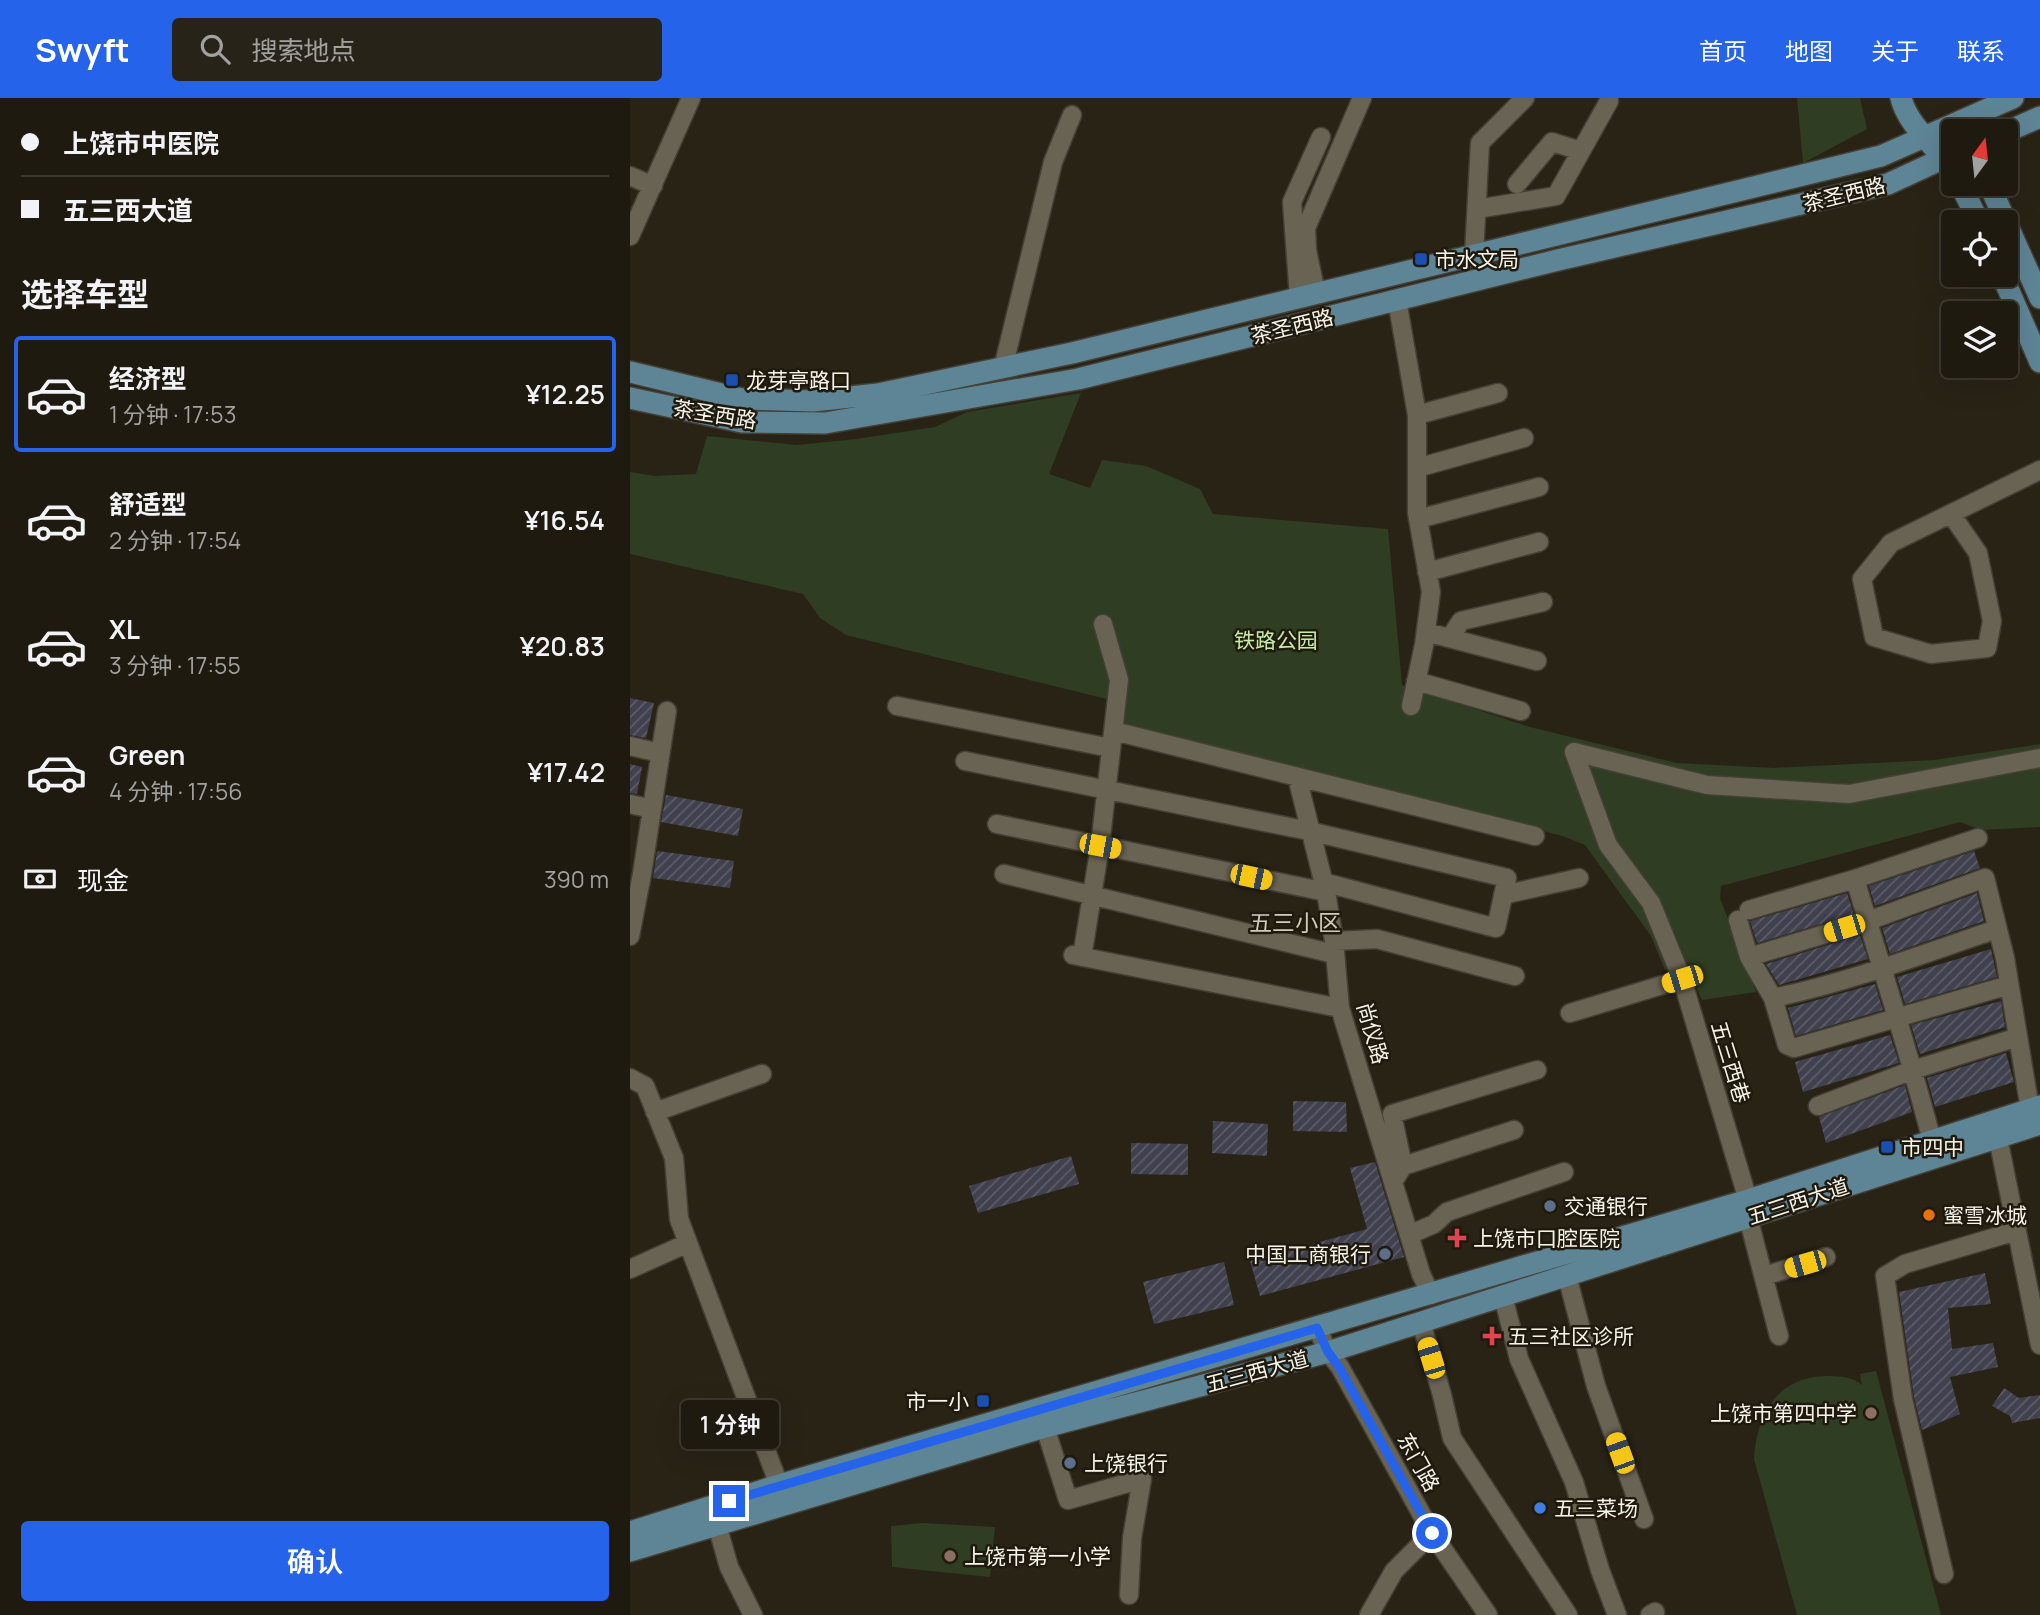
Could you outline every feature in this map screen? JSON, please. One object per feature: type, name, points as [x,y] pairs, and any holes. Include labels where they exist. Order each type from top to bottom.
[{"type":"main road","points":[[1901,98],[1906,112],[1941,152]]},
{"type":"main road","name":"茶圣西路","points":[[630,372],[742,398],[813,401],[878,394],[1072,353],[1881,156],[1962,116],[2012,98]]},
{"type":"main road","points":[[2018,127],[2040,117]]},
{"type":"main road","name":"茶圣西路","points":[[630,398],[742,422],[825,423],[1078,379],[1559,260],[1888,184],[1941,164]]},
{"type":"main road","points":[[1994,196],[2040,298]]},
{"type":"main road","points":[[2007,287],[2040,362]]},
{"type":"main road","name":"五三西大道","points":[[630,1532],[779,1485],[1431,1295],[1998,1138],[2037,1113]]},
{"type":"main road","name":"五三西大道","points":[[630,1551],[1045,1427],[1328,1352],[1567,1276],[1932,1141],[2037,1113]]},
{"type":"street","points":[[630,236],[691,98]]},
{"type":"street","points":[[1307,295],[1306,228],[1362,98]]},
{"type":"street","points":[[1474,254],[1479,144],[1525,98]]},
{"type":"street","points":[[1476,209],[1556,196],[1609,102]]},
{"type":"street","points":[[1003,368],[1053,162],[1072,115]]},
{"type":"street","points":[[1307,295],[1292,202],[1321,137]]},
{"type":"street","points":[[1517,184],[1552,142],[1581,151]]},
{"type":"street","points":[[630,176],[653,186]]},
{"type":"street","points":[[1397,300],[1417,415],[1418,519],[1431,592],[1411,706]]},
{"type":"street","points":[[1417,415],[1498,393]]},
{"type":"street","points":[[1417,468],[1524,438]]},
{"type":"street","points":[[1951,514],[1978,554],[1992,621],[1987,648],[1931,654],[1874,637],[1862,579],[1891,543],[2040,470]]},
{"type":"street","points":[[1418,519],[1539,487]]},
{"type":"street","points":[[1427,572],[1539,542]]},
{"type":"street","points":[[1450,638],[1461,621],[1543,602]]},
{"type":"street","points":[[1103,624],[1119,680],[1093,894],[1077,956],[1340,1008]]},
{"type":"street","points":[[1426,632],[1537,662]]},
{"type":"street","points":[[1416,681],[1521,711]]},
{"type":"street","points":[[897,706],[1113,740],[1297,777],[1535,836]]},
{"type":"street","points":[[630,934],[636,873],[652,809],[667,710]]},
{"type":"street","points":[[630,746],[660,753]]},
{"type":"street","name":"五三西巷","points":[[1779,1336],[1748,1209],[1682,979],[1651,903],[1608,845],[1574,752],[1707,785],[1849,794],[2040,758]]},
{"type":"street","points":[[965,761],[1309,831],[1507,878],[1496,928],[1325,887],[1100,846],[997,824]]},
{"type":"street","name":"尚仪路","points":[[1297,777],[1325,887],[1340,1008],[1421,1274],[1431,1295]]},
{"type":"street","points":[[630,804],[652,809]]},
{"type":"street","points":[[1978,838],[1743,915],[1749,957],[1773,998],[1787,1045],[1794,1048],[2009,985]]},
{"type":"street","points":[[1004,874],[1334,948],[1377,939],[1515,976]]},
{"type":"street","points":[[1503,895],[1579,878]]},
{"type":"street","points":[[1749,957],[1868,921],[1984,878],[2037,1113]]},
{"type":"street","points":[[1855,879],[1932,1141]]},
{"type":"street","points":[[1773,998],[1881,969],[1997,929]]},
{"type":"street","points":[[1570,1013],[1682,979]]},
{"type":"street","points":[[1818,1106],[1913,1070],[2018,1037]]},
{"type":"street","points":[[1403,1166],[1392,1114],[1537,1070]]},
{"type":"street","points":[[655,1112],[762,1074]]},
{"type":"street","points":[[630,1078],[645,1086],[674,1158],[679,1219],[779,1485]]},
{"type":"street","points":[[1393,1182],[1403,1166],[1514,1130]]},
{"type":"street","points":[[1998,1138],[2040,1345]]},
{"type":"street","points":[[1409,1235],[1434,1224],[1447,1212],[1564,1172]]},
{"type":"street","points":[[1944,1574],[1903,1399],[1885,1276],[1905,1264],[2016,1231]]},
{"type":"street","points":[[630,1269],[688,1243]]},
{"type":"street","points":[[1763,1276],[1826,1257]]},
{"type":"street","points":[[1567,1276],[1596,1386],[1644,1520]]},
{"type":"street","points":[[1503,1296],[1519,1359],[1574,1482],[1600,1570],[1617,1615]]},
{"type":"street","points":[[1421,1322],[1443,1395],[1452,1438],[1568,1615]]},
{"type":"street","name":"东门路","points":[[1317,1328],[1328,1352],[1432,1533],[1488,1615]]},
{"type":"street","points":[[1045,1427],[1068,1500],[1142,1479],[1132,1538],[1129,1595]]},
{"type":"street","points":[[717,1525],[729,1567],[753,1615]]},
{"type":"street","points":[[1369,1615],[1394,1571],[1432,1533]]},
{"type":"green space","points":[[1797,98],[1860,98],[1867,129],[1803,163]]},
{"type":"green space","name":"铁路公园","points":[[1081,393],[1049,474],[1090,488],[1102,460],[1146,466],[1200,489],[1213,514],[1388,529],[1402,685],[1530,727],[1677,763],[1774,768],[1934,760],[2040,744],[2040,827],[1981,830],[1960,822],[1721,886],[1720,898],[1756,992],[1702,1000],[1686,965],[1665,970],[1651,936],[1585,845],[1563,836],[1123,725],[1123,703],[846,635],[820,618],[803,594],[630,554],[630,472],[655,476],[696,474],[707,436],[796,445],[856,439],[935,427],[967,412]]},
{"type":"green space","points":[[1876,1371],[1941,1615],[1797,1615],[1754,1459],[1760,1427],[1773,1401],[1794,1383],[1809,1378],[1836,1376],[1849,1378],[1862,1385],[1860,1374]]},
{"type":"green space","points":[[923,1523],[995,1527],[990,1577],[892,1567],[891,1526]]},
{"type":"building","points":[[630,698],[654,703],[646,738],[630,735]]},
{"type":"building","points":[[630,764],[642,767],[637,794],[630,793]]},
{"type":"building","points":[[666,795],[743,809],[738,836],[661,822]]},
{"type":"building","points":[[657,851],[734,861],[730,888],[653,878]]},
{"type":"building","points":[[1974,851],[1980,868],[1875,906],[1869,886]]},
{"type":"building","points":[[1847,893],[1854,914],[1757,943],[1750,921]]},
{"type":"building","points":[[1977,893],[1984,921],[1890,954],[1882,928]]},
{"type":"building","points":[[1860,935],[1868,959],[1779,985],[1766,964]]},
{"type":"building","points":[[1991,949],[1997,977],[1905,1004],[1897,977]]},
{"type":"building","points":[[1875,984],[1883,1010],[1796,1036],[1788,1008]]},
{"type":"building","points":[[2001,1001],[2005,1027],[1920,1054],[1911,1025]]},
{"type":"building","points":[[1890,1035],[1899,1063],[1803,1092],[1795,1062]]},
{"type":"building","points":[[2006,1053],[2014,1082],[1935,1107],[1927,1078]]},
{"type":"building","points":[[1905,1085],[1912,1112],[1826,1143],[1819,1117]]},
{"type":"building","points":[[1293,1101],[1346,1102],[1347,1132],[1293,1131]]},
{"type":"building","points":[[1213,1121],[1268,1124],[1267,1156],[1212,1153]]},
{"type":"building","points":[[1131,1143],[1188,1144],[1188,1175],[1131,1174]]},
{"type":"building","points":[[1071,1156],[1079,1184],[978,1213],[969,1186]]},
{"type":"building","points":[[1375,1162],[1404,1257],[1260,1296],[1250,1261],[1367,1229],[1350,1168]]},
{"type":"building","points":[[1224,1262],[1234,1305],[1154,1324],[1143,1282]]},
{"type":"building","points":[[1985,1273],[1991,1304],[1948,1308],[1952,1349],[1993,1343],[1998,1367],[1950,1377],[1960,1414],[1922,1430],[1914,1397],[1899,1292]]},
{"type":"building","points":[[2004,1388],[2019,1398],[2040,1395],[2040,1418],[2012,1423],[2010,1416],[1992,1406]]},
{"type":"place","name":"市水文局","points":[[1421,259]]},
{"type":"place","name":"龙芽亭路口","points":[[732,380]]},
{"type":"place","name":"市四中","points":[[1887,1147]]},
{"type":"place","name":"交通银行","points":[[1550,1206]]},
{"type":"place","name":"蜜雪冰城","points":[[1929,1215]]},
{"type":"place","name":"上饶市口腔医院","points":[[1457,1238]]},
{"type":"place","name":"中国工商银行","points":[[1385,1254]]},
{"type":"place","name":"五三社区诊所","points":[[1492,1336]]},
{"type":"place","name":"市一小","points":[[983,1401]]},
{"type":"place","name":"上饶市第四中学","points":[[1871,1413]]},
{"type":"place","name":"上饶银行","points":[[1070,1463]]},
{"type":"place","name":"五三菜场","points":[[1540,1508]]},
{"type":"place","name":"上饶市第一小学","points":[[950,1556]]},
{"type":"district","name":"五三小区","points":[[1295,922]]},
{"type":"route","points":[[729,1501],[1317,1328],[1328,1352],[1432,1533]]}]
